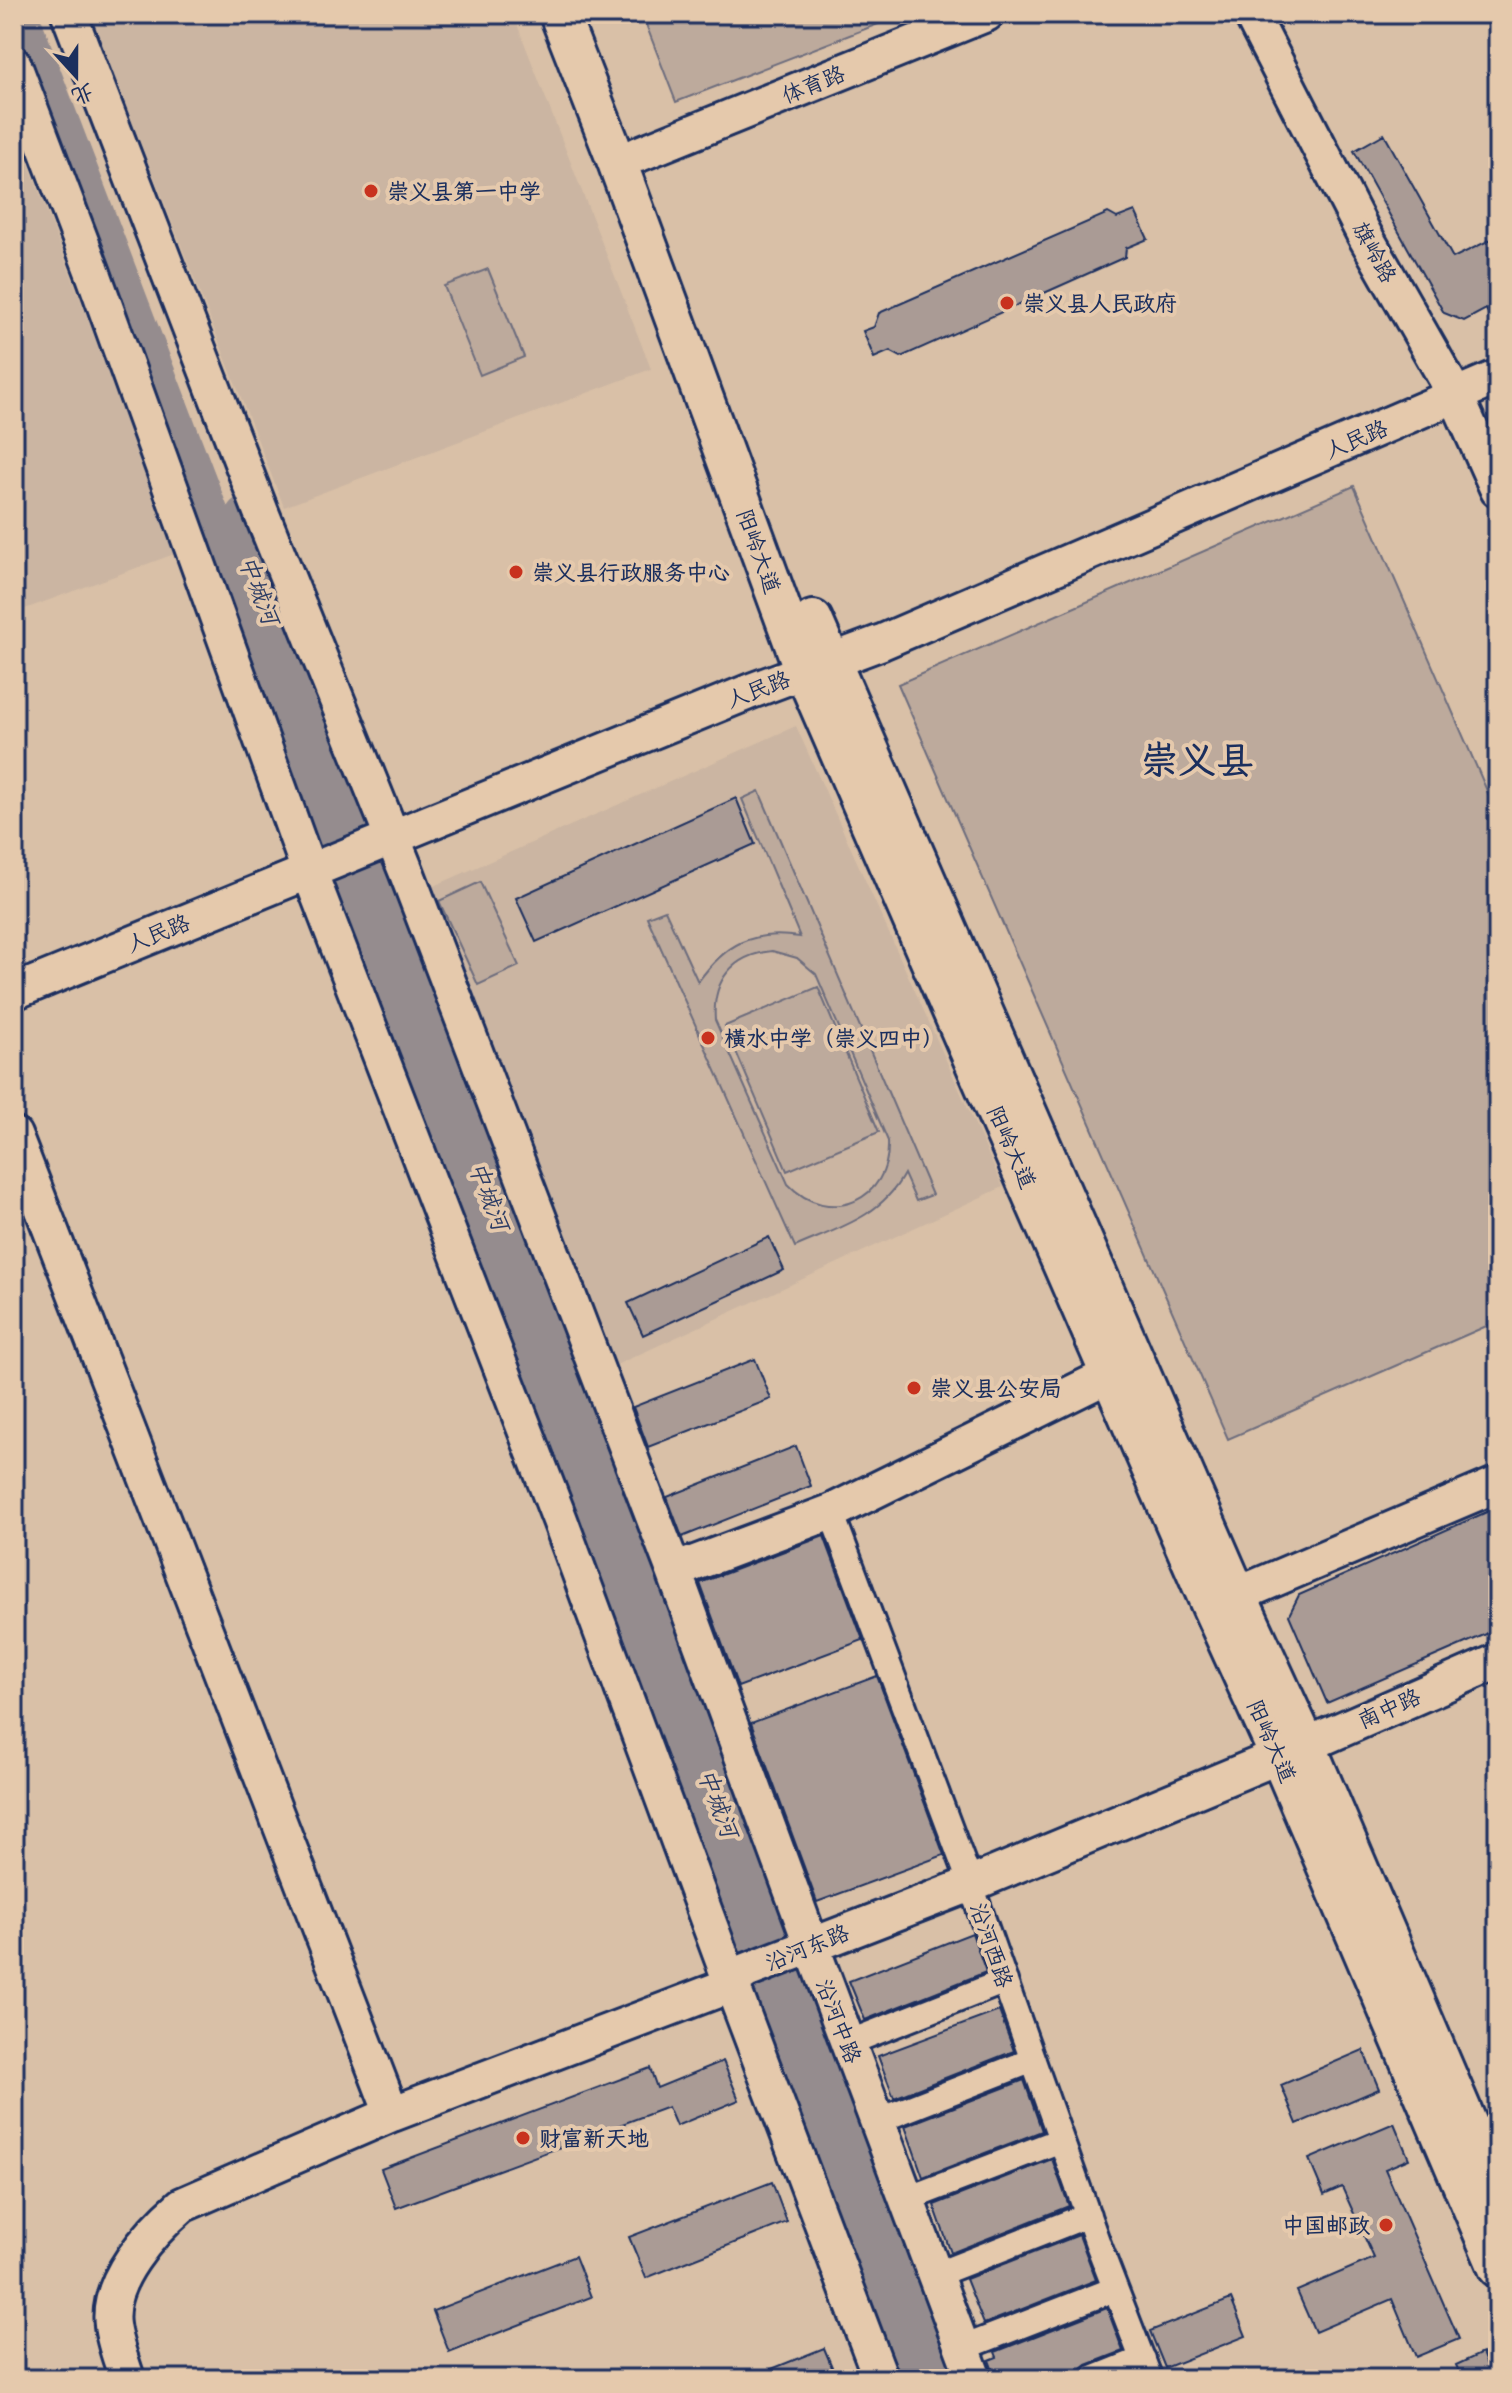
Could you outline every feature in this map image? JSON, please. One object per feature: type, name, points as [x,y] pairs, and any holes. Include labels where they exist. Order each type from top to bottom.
[{"type":"main road","name":"阳岭大道","points":[[559,14],[817,666],[1111,1374],[1211,1606],[1292,1750],[1498,2195]]},
{"type":"main road","name":"阳岭大道","points":[[587,14],[639,154],[817,666],[1237,1595],[1292,1750],[1498,2268]]},
{"type":"street","name":"沿河中路","points":[[69,14],[385,840],[674,1571],[804,1948],[848,2043],[968,2363]]},
{"type":"street","name":"体育路","points":[[639,154],[986,14]]},
{"type":"street","name":"旗岭路","points":[[1251,14],[1364,234],[1456,396],[1498,490]]},
{"type":"street","points":[[14,65],[319,867],[560,1520],[738,1976],[881,2379]]},
{"type":"street","name":"人民路","points":[[14,992],[882,642],[1498,377]]},
{"type":"street","points":[[14,1135],[392,2114]]},
{"type":"street","points":[[674,1571],[831,1512],[1111,1374]]},
{"type":"street","points":[[1237,1595],[1498,1484]]},
{"type":"street","name":"沿河西路","points":[[831,1512],[971,1884],[1146,2369]]},
{"type":"street","name":"南中路","points":[[1292,1750],[1498,1661]]},
{"type":"street","name":"沿河东路","points":[[127,2379],[112,2324],[113,2297],[136,2255],[156,2228],[182,2205],[392,2114],[720,1989],[738,1976],[804,1948],[971,1884],[1292,1750]]},
{"type":"street","points":[[848,2043],[1005,1981]]},
{"type":"street","points":[[877,2121],[1033,2060]]},
{"type":"street","points":[[907,2199],[1061,2140]]},
{"type":"street","points":[[935,2275],[1088,2215]]},
{"type":"street","points":[[968,2363],[1115,2289]]},
{"type":"street","points":[[1093,2379],[1146,2369]]},
{"type":"shaded area","name":"崇义县第一中学","points":[[90,14],[513,14],[651,369],[284,507]]},
{"type":"shaded area","points":[[642,14],[904,14],[676,102]]},
{"type":"shaded area","points":[[14,125],[177,553],[14,613]]},
{"type":"shaded area","points":[[488,269],[524,357],[480,375],[444,286]]},
{"type":"shaded area","points":[[1354,486],[1498,816],[1498,1321],[1228,1439],[898,684]]},
{"type":"shaded area","name":"横水中学（崇义四中）","points":[[796,726],[1003,1187],[603,1371],[425,890]]},
{"type":"shaded area","points":[[759,791],[932,1195],[916,1201],[904,1174],[894,1189],[871,1211],[795,1247],[647,917],[665,910],[698,982],[719,958],[742,942],[768,936],[800,937],[742,799]],"holes":[[[772,951],[797,958],[816,974],[888,1141],[886,1162],[879,1179],[868,1192],[854,1201],[838,1205],[821,1204],[804,1197],[788,1184],[715,1020],[721,982],[736,964]]]},
{"type":"shaded area","points":[[480,882],[519,966],[478,985],[439,901]]},
{"type":"shaded area","points":[[818,987],[879,1132],[787,1171],[725,1026]]},
{"type":"building","points":[[1384,134],[1453,258],[1498,236],[1498,333],[1486,309],[1464,321],[1444,313],[1354,151]]},
{"type":"building","points":[[1135,211],[1148,239],[1126,248],[1125,257],[901,357],[890,351],[874,358],[863,331],[874,327],[879,313],[1108,213],[1117,218]]},
{"type":"building","points":[[736,798],[755,844],[536,942],[516,898]]},
{"type":"building","points":[[769,1237],[784,1270],[643,1335],[628,1303]]},
{"type":"building","points":[[755,1359],[771,1399],[648,1447],[633,1407]]},
{"type":"building","points":[[796,1446],[811,1486],[682,1537],[667,1497]]},
{"type":"building","points":[[1498,1507],[1498,1629],[1327,1703],[1289,1615],[1299,1595]]},
{"type":"building","points":[[824,1536],[863,1640],[738,1687],[700,1583]]},
{"type":"building","points":[[877,1676],[944,1855],[817,1902],[751,1723]]},
{"type":"building","points":[[972,1933],[986,1972],[865,2020],[849,1981]]},
{"type":"building","points":[[999,2011],[1014,2051],[894,2098],[878,2056]]},
{"type":"building","points":[[1363,2050],[1379,2089],[1297,2124],[1281,2085]]},
{"type":"building","name":"财富新天地","points":[[723,2061],[739,2100],[676,2126],[668,2107],[396,2208],[381,2169],[650,2068],[657,2088]]},
{"type":"building","points":[[1024,2080],[1042,2131],[923,2177],[905,2126]]},
{"type":"building","points":[[1394,2123],[1409,2159],[1385,2169],[1459,2339],[1416,2357],[1392,2299],[1315,2332],[1297,2291],[1374,2258],[1342,2187],[1324,2195],[1309,2159]]},
{"type":"building","points":[[1052,2159],[1069,2206],[951,2253],[934,2205]]},
{"type":"building","points":[[772,2182],[787,2222],[646,2278],[629,2237]]},
{"type":"building","points":[[1079,2235],[1096,2280],[984,2324],[966,2279]]},
{"type":"building","points":[[575,2256],[591,2297],[449,2352],[433,2311]]},
{"type":"building","points":[[1231,2299],[1246,2336],[1165,2368],[1150,2331]]},
{"type":"building","points":[[1107,2308],[1123,2351],[1087,2365],[1072,2379],[996,2379],[989,2360],[997,2357],[995,2352]]},
{"type":"building","points":[[824,2348],[837,2379],[749,2379],[749,2378]]},
{"type":"building","points":[[1482,2353],[1493,2379],[1462,2379],[1456,2365]]},
{"type":"waterway","name":"中城河","points":[[18,14],[914,2379]]},
{"type":"waterway","name":"中城河","points":[[245,516],[949,2379]]},
{"type":"place","name":"崇义县第一中学","points":[[371,191]]},
{"type":"place","name":"崇义县人民政府","points":[[1007,303]]},
{"type":"place","name":"崇义县行政服务中心","points":[[516,572]]},
{"type":"place","name":"横水中学（崇义四中）","points":[[708,1038]]},
{"type":"place","name":"崇义县公安局","points":[[914,1388]]},
{"type":"place","name":"财富新天地","points":[[523,2138]]},
{"type":"place","name":"中国邮政","points":[[1386,2225]]},
{"type":"district","name":"崇义县","points":[[1197,760]]}]
